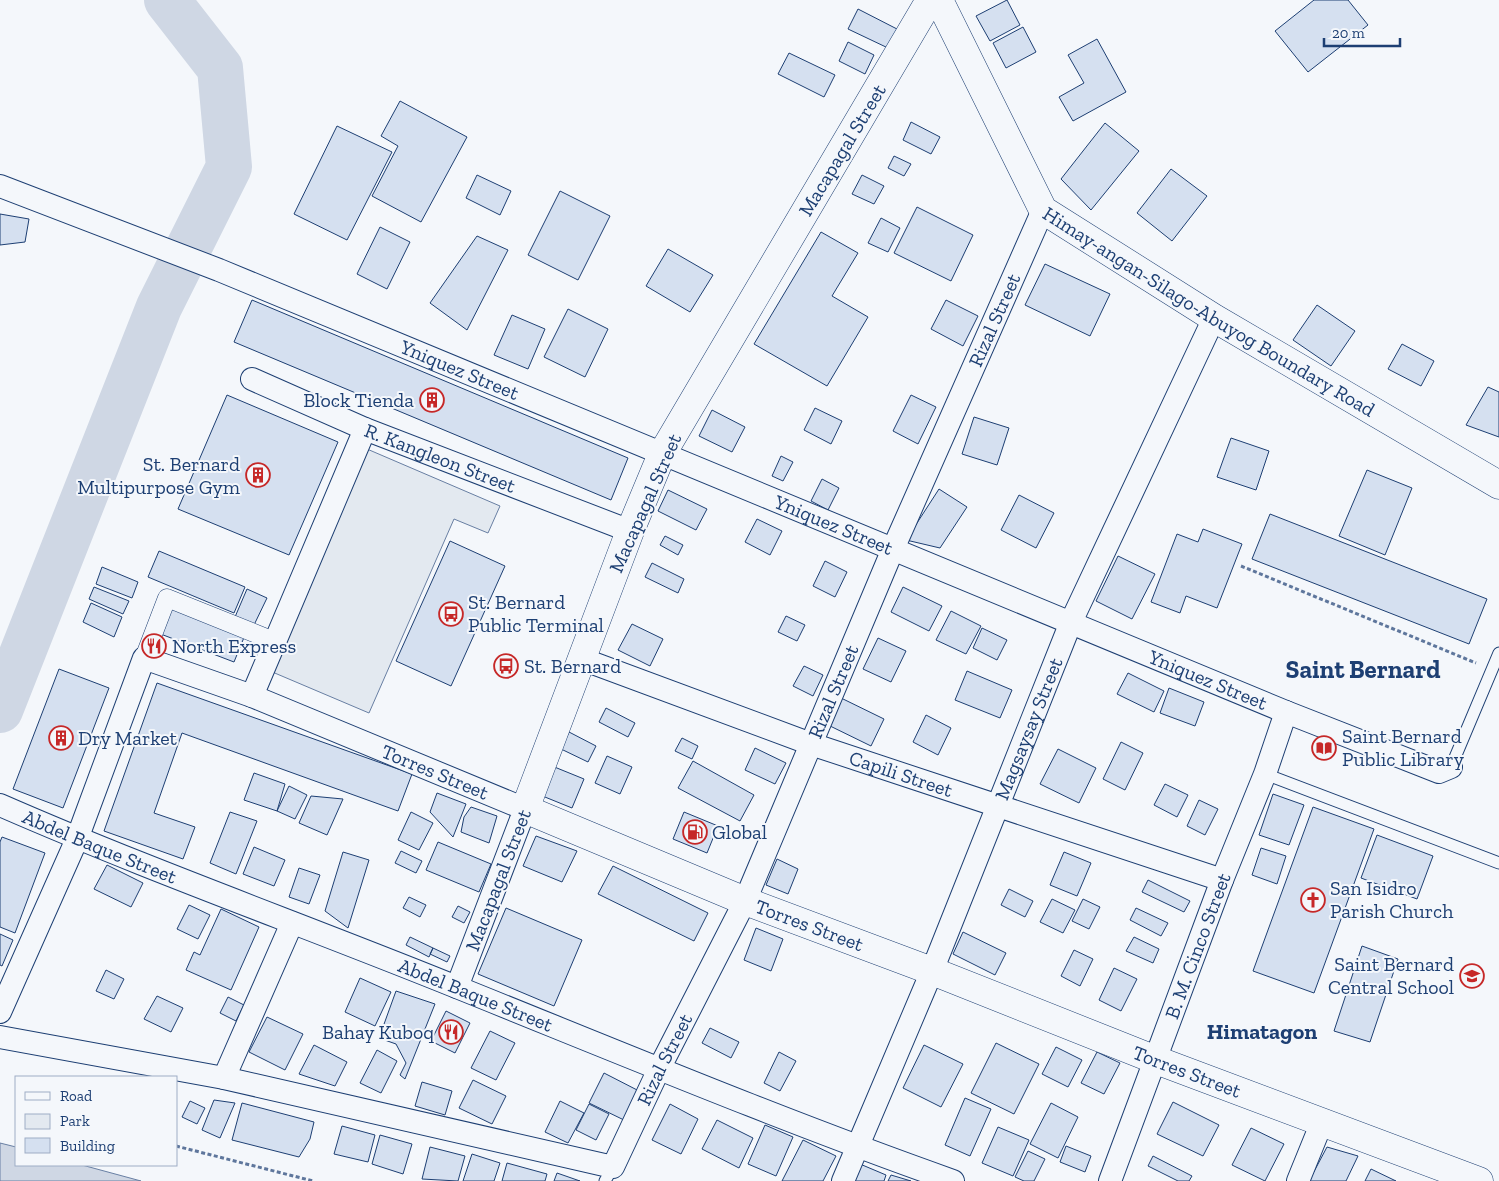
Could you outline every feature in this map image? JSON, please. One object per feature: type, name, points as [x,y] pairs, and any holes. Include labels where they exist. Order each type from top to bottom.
[{"type":"street","name":"Macapagal Street","points":[[457,987],[630,531],[662,454],[930,0]]},
{"type":"street","name":"Himay-angan-Silago-Abuyog Boundary Road","points":[[939,0],[1043,210],[1214,318],[1499,485]]},
{"type":"street","name":"Yniquez Street","points":[[0,186],[158,245],[1286,712],[1439,772],[1451,767]]},
{"type":"street","name":"Rizal Street","points":[[609,1174],[659,1069],[745,901],[894,549],[1043,210]]},
{"type":"street","name":"Magsaysay Street","points":[[843,1181],[932,971],[1071,622],[1214,318]]},
{"type":"street","name":"R. Kangleon Street","points":[[252,379],[365,429],[630,531]]},
{"type":"street","points":[[252,696],[365,429]]},
{"type":"street","points":[[0,1012],[77,839],[166,598],[274,641]]},
{"type":"street","name":"Torres Street","points":[[144,658],[252,696],[745,901],[932,971],[1156,1060],[1480,1181]]},
{"type":"street","name":"Capili Street","points":[[582,659],[810,744],[996,807],[1222,880]]},
{"type":"street","name":"B. M. Cinco Street","points":[[1110,1181],[1222,880],[1265,774],[1286,712]]},
{"type":"street","name":"Abdel Baque Street","points":[[0,806],[77,839],[457,987],[858,1148],[953,1181]]},
{"type":"street","points":[[224,1078],[292,923]]},
{"type":"street","points":[[0,1037],[224,1078],[609,1174]]},
{"type":"street","points":[[1298,1181],[1322,1122]]},
{"type":"lane","points":[[1451,767],[1499,653]]},
{"type":"lane","points":[[1265,774],[1499,863]]},
{"type":"path","points":[[1241,566],[1492,670]]},
{"type":"path","points":[[178,1147],[313,1181]]},
{"type":"green space","points":[[367,449],[500,506],[488,533],[454,519],[369,713],[270,671]]},
{"type":"shaded area","points":[[0,1143],[15,1147],[15,1166],[86,1166],[141,1181],[0,1181]]},
{"type":"building","points":[[1007,0],[1020,25],[990,41],[976,16]]},
{"type":"building","points":[[1314,0],[1348,0],[1368,25],[1308,72],[1275,31]]},
{"type":"building","points":[[858,9],[897,29],[888,48],[848,29]]},
{"type":"building","points":[[1023,27],[1036,52],[1006,68],[993,43]]},
{"type":"building","points":[[1097,39],[1126,92],[1073,121],[1059,97],[1084,83],[1068,55]]},
{"type":"building","points":[[848,42],[874,55],[865,74],[839,61]]},
{"type":"building","points":[[789,53],[835,75],[824,97],[778,74]]},
{"type":"building","points":[[400,101],[467,137],[421,222],[372,196],[398,146],[381,136]]},
{"type":"building","points":[[911,122],[940,137],[931,154],[903,140]]},
{"type":"building","points":[[1105,123],[1139,151],[1091,210],[1061,179]]},
{"type":"building","points":[[337,126],[392,152],[347,240],[294,214]]},
{"type":"building","points":[[894,156],[911,164],[904,176],[888,168]]},
{"type":"building","points":[[1171,169],[1207,196],[1172,241],[1137,213]]},
{"type":"building","points":[[477,175],[511,191],[500,215],[466,198]]},
{"type":"building","points":[[862,175],[884,186],[874,204],[852,194]]},
{"type":"building","points":[[560,191],[610,216],[578,280],[528,255]]},
{"type":"building","points":[[917,207],[973,235],[951,281],[894,253]]},
{"type":"building","points":[[0,214],[29,219],[25,242],[0,245]]},
{"type":"building","points":[[881,218],[900,228],[888,252],[868,243]]},
{"type":"building","points":[[380,227],[410,242],[387,289],[357,274]]},
{"type":"building","points":[[821,232],[858,253],[832,296],[868,317],[827,386],[754,344]]},
{"type":"building","points":[[477,236],[508,250],[467,330],[430,303]]},
{"type":"building","points":[[668,249],[713,275],[690,312],[646,286]]},
{"type":"building","points":[[1045,264],[1110,294],[1090,336],[1025,305]]},
{"type":"building","name":"Block Tienda","points":[[252,300],[628,458],[611,500],[234,342]]},
{"type":"building","points":[[946,300],[978,316],[963,346],[931,329]]},
{"type":"building","points":[[1317,305],[1355,331],[1331,366],[1293,340]]},
{"type":"building","points":[[568,309],[608,329],[585,377],[544,357]]},
{"type":"building","points":[[512,315],[545,329],[528,369],[494,355]]},
{"type":"building","points":[[1402,344],[1434,361],[1421,386],[1388,369]]},
{"type":"building","points":[[1488,387],[1499,392],[1499,437],[1466,425]]},
{"type":"building","name":"St. Bernard Multipurpose Gym","points":[[227,395],[338,442],[289,555],[178,509]]},
{"type":"building","points":[[911,395],[936,407],[918,444],[893,431]]},
{"type":"building","points":[[815,408],[842,421],[831,444],[804,430]]},
{"type":"building","points":[[712,410],[745,427],[732,452],[699,436]]},
{"type":"building","points":[[974,417],[1009,428],[997,465],[962,454]]},
{"type":"building","points":[[1231,438],[1269,451],[1256,490],[1217,477]]},
{"type":"building","points":[[781,456],[793,462],[783,481],[772,476]]},
{"type":"building","points":[[1367,470],[1412,488],[1385,555],[1339,536]]},
{"type":"building","points":[[822,479],[839,488],[828,510],[811,501]]},
{"type":"building","points":[[939,489],[967,507],[940,548],[906,540]]},
{"type":"building","points":[[668,490],[707,509],[696,530],[658,511]]},
{"type":"building","points":[[1019,495],[1054,513],[1036,548],[1001,530]]},
{"type":"building","points":[[1270,514],[1487,599],[1469,644],[1252,559]]},
{"type":"building","points":[[757,519],[782,531],[770,555],[745,542]]},
{"type":"building","points":[[1203,529],[1242,544],[1217,608],[1186,596],[1180,613],[1151,602],[1177,534],[1198,542]]},
{"type":"building","points":[[665,536],[683,545],[678,555],[660,545]]},
{"type":"building","name":"St. Bernard Public Terminal","points":[[450,541],[505,566],[451,686],[396,661]]},
{"type":"building","points":[[159,551],[245,587],[234,613],[148,577]]},
{"type":"building","points":[[1118,556],[1155,574],[1132,619],[1096,601]]},
{"type":"building","points":[[825,561],[847,572],[835,597],[813,586]]},
{"type":"building","points":[[652,563],[684,579],[678,593],[645,577]]},
{"type":"building","points":[[102,567],[138,582],[132,598],[96,584]]},
{"type":"building","points":[[94,587],[129,601],[123,614],[89,599]]},
{"type":"building","points":[[903,587],[942,606],[929,631],[891,612]]},
{"type":"building","points":[[247,589],[267,598],[254,625],[235,617]]},
{"type":"building","points":[[91,603],[122,617],[114,637],[83,622]]},
{"type":"building","points":[[169,606],[245,635],[234,662],[158,633]]},
{"type":"building","points":[[951,611],[981,626],[966,654],[936,640]]},
{"type":"building","points":[[786,616],[805,625],[797,641],[778,632]]},
{"type":"building","points":[[632,624],[663,639],[650,666],[618,650]]},
{"type":"building","points":[[982,628],[1007,640],[997,660],[973,648]]},
{"type":"building","points":[[878,638],[906,651],[891,682],[863,669]]},
{"type":"building","points":[[804,666],[823,675],[813,696],[793,686]]},
{"type":"building","name":"Dry Market","points":[[59,669],[109,688],[63,808],[13,789]]},
{"type":"building","points":[[967,671],[1012,690],[1000,718],[955,700]]},
{"type":"building","points":[[1128,673],[1164,691],[1154,712],[1117,694]]},
{"type":"building","points":[[157,683],[412,774],[398,811],[182,733],[154,813],[195,827],[183,859],[104,831]]},
{"type":"building","points":[[1169,688],[1204,702],[1195,726],[1160,713]]},
{"type":"building","points":[[839,697],[884,719],[871,746],[826,724]]},
{"type":"building","points":[[606,708],[635,723],[628,737],[599,722]]},
{"type":"building","points":[[926,715],[951,728],[938,755],[913,742]]},
{"type":"building","points":[[569,732],[596,746],[588,762],[561,749]]},
{"type":"building","points":[[682,738],[698,746],[692,759],[675,751]]},
{"type":"building","points":[[1121,742],[1143,753],[1125,790],[1103,779]]},
{"type":"building","points":[[755,748],[786,763],[775,784],[745,770]]},
{"type":"building","points":[[1058,749],[1096,768],[1079,803],[1040,784]]},
{"type":"building","points":[[607,756],[632,767],[620,794],[595,783]]},
{"type":"building","points":[[693,761],[754,795],[740,821],[678,788]]},
{"type":"building","points":[[552,766],[584,779],[572,808],[540,795]]},
{"type":"building","points":[[254,773],[285,784],[277,811],[244,800]]},
{"type":"building","points":[[1165,784],[1188,795],[1177,817],[1154,805]]},
{"type":"building","points":[[289,786],[307,795],[295,819],[277,811]]},
{"type":"building","points":[[437,793],[466,804],[453,837],[430,812]]},
{"type":"building","points":[[1273,794],[1304,805],[1289,845],[1259,835]]},
{"type":"building","points":[[311,796],[343,799],[327,835],[299,823]]},
{"type":"building","points":[[1199,800],[1218,809],[1205,835],[1187,826]]},
{"type":"building","points":[[471,807],[497,816],[489,843],[461,832],[464,817]]},
{"type":"building","name":"San Isidro Parish Church","points":[[1313,807],[1374,829],[1314,993],[1253,971]]},
{"type":"building","points":[[230,812],[257,821],[236,874],[210,863]]},
{"type":"building","points":[[411,812],[433,823],[419,850],[398,840]]},
{"type":"building","name":"Global","points":[[684,812],[718,826],[707,853],[673,839]]},
{"type":"building","points":[[1377,835],[1433,856],[1417,899],[1361,878]]},
{"type":"building","points":[[536,836],[577,851],[562,882],[523,866]]},
{"type":"building","points":[[2,837],[45,853],[15,933],[0,927],[0,842]]},
{"type":"building","points":[[438,842],[491,864],[479,892],[426,870]]},
{"type":"building","points":[[254,847],[285,860],[274,886],[243,874]]},
{"type":"building","points":[[1261,848],[1286,856],[1277,884],[1252,875]]},
{"type":"building","points":[[401,851],[422,861],[416,873],[395,863]]},
{"type":"building","points":[[343,852],[369,860],[348,928],[325,911]]},
{"type":"building","points":[[1064,852],[1091,863],[1077,896],[1050,885]]},
{"type":"building","points":[[777,859],[798,869],[788,894],[766,885]]},
{"type":"building","points":[[107,865],[143,883],[131,907],[94,889]]},
{"type":"building","points":[[613,866],[708,913],[694,941],[598,894]]},
{"type":"building","points":[[299,868],[320,875],[309,904],[289,897]]},
{"type":"building","points":[[1148,880],[1190,901],[1184,912],[1142,892]]},
{"type":"building","points":[[1009,889],[1033,901],[1025,917],[1001,905]]},
{"type":"building","points":[[409,897],[426,905],[420,917],[403,908]]},
{"type":"building","points":[[1052,899],[1075,910],[1063,933],[1040,922]]},
{"type":"building","points":[[1083,899],[1100,907],[1089,929],[1072,921]]},
{"type":"building","points":[[189,905],[210,915],[198,939],[177,929]]},
{"type":"building","points":[[458,906],[470,912],[464,923],[452,917]]},
{"type":"building","points":[[506,908],[582,940],[554,1006],[478,974]]},
{"type":"building","points":[[1136,908],[1168,923],[1161,936],[1130,920]]},
{"type":"building","points":[[221,909],[259,927],[231,990],[186,970],[194,952],[200,955]]},
{"type":"building","points":[[756,928],[783,939],[771,971],[744,960]]},
{"type":"building","points":[[963,932],[1006,953],[995,975],[953,954]]},
{"type":"building","points":[[0,934],[13,940],[2,966],[0,965]]},
{"type":"building","points":[[410,937],[433,948],[429,957],[406,945]]},
{"type":"building","points":[[1134,937],[1159,949],[1153,963],[1126,951]]},
{"type":"building","points":[[1362,946],[1398,959],[1370,1042],[1334,1031]]},
{"type":"building","points":[[433,948],[450,956],[447,962],[430,954]]},
{"type":"building","points":[[1074,950],[1093,959],[1080,986],[1061,976]]},
{"type":"building","points":[[1114,968],[1137,979],[1121,1011],[1099,1000]]},
{"type":"building","points":[[106,970],[124,979],[114,999],[96,991]]},
{"type":"building","points":[[360,978],[391,992],[375,1026],[345,1012]]},
{"type":"building","points":[[396,991],[435,1004],[405,1079],[400,1075],[406,1063],[396,1044],[379,1038]]},
{"type":"building","points":[[157,996],[183,1008],[171,1032],[144,1019]]},
{"type":"building","points":[[228,997],[244,1005],[236,1021],[220,1013]]},
{"type":"building","name":"Bahay Kuboq","points":[[446,1011],[470,1023],[455,1053],[431,1041]]},
{"type":"building","points":[[267,1017],[303,1034],[285,1070],[249,1052]]},
{"type":"building","points":[[710,1028],[739,1042],[731,1058],[702,1043]]},
{"type":"building","points":[[490,1031],[515,1043],[496,1080],[471,1068]]},
{"type":"building","points":[[996,1043],[1039,1064],[1014,1114],[971,1093]]},
{"type":"building","points":[[314,1045],[347,1062],[335,1086],[299,1074]]},
{"type":"building","points":[[924,1045],[963,1064],[941,1107],[903,1088]]},
{"type":"building","points":[[1056,1047],[1082,1060],[1068,1087],[1042,1074]]},
{"type":"building","points":[[377,1050],[397,1061],[381,1093],[360,1083]]},
{"type":"building","points":[[779,1052],[796,1061],[780,1091],[764,1083]]},
{"type":"building","points":[[1097,1052],[1120,1063],[1104,1094],[1081,1083]]},
{"type":"building","points":[[604,1073],[641,1092],[626,1121],[589,1103]]},
{"type":"building","points":[[473,1080],[506,1096],[492,1124],[459,1108]]},
{"type":"building","points":[[422,1082],[452,1091],[445,1115],[415,1106]]},
{"type":"building","points":[[965,1098],[991,1109],[970,1156],[945,1145]]},
{"type":"building","points":[[214,1100],[235,1103],[220,1138],[202,1130]]},
{"type":"building","points":[[190,1101],[205,1108],[197,1124],[182,1117]]},
{"type":"building","points":[[560,1101],[584,1113],[568,1143],[545,1132]]},
{"type":"building","points":[[1173,1102],[1219,1125],[1203,1156],[1157,1134]]},
{"type":"building","points":[[242,1103],[314,1122],[310,1139],[299,1157],[232,1140]]},
{"type":"building","points":[[1051,1103],[1078,1117],[1058,1158],[1030,1144]]},
{"type":"building","points":[[589,1104],[609,1114],[596,1140],[576,1130]]},
{"type":"building","points":[[670,1104],[698,1119],[681,1154],[652,1140]]},
{"type":"building","points":[[717,1120],[753,1138],[739,1168],[702,1149]]},
{"type":"building","points":[[765,1125],[793,1137],[776,1176],[748,1164]]},
{"type":"building","points":[[342,1126],[375,1135],[368,1162],[334,1154]]},
{"type":"building","points":[[998,1127],[1029,1140],[1013,1176],[982,1163]]},
{"type":"building","points":[[1251,1128],[1284,1144],[1265,1181],[1232,1165]]},
{"type":"building","points":[[380,1135],[412,1144],[403,1174],[372,1164]]},
{"type":"building","points":[[803,1140],[836,1156],[823,1181],[782,1181]]},
{"type":"building","points":[[1066,1146],[1091,1156],[1085,1172],[1060,1162]]},
{"type":"building","points":[[430,1147],[465,1156],[458,1181],[422,1179]]},
{"type":"building","points":[[1327,1147],[1358,1156],[1346,1181],[1309,1181]]},
{"type":"building","points":[[1028,1151],[1045,1159],[1034,1181],[1024,1181],[1015,1177]]},
{"type":"building","points":[[472,1154],[500,1163],[494,1181],[463,1181]]},
{"type":"building","points":[[1153,1156],[1192,1176],[1189,1181],[1178,1181],[1148,1166]]},
{"type":"building","points":[[507,1163],[547,1174],[545,1181],[502,1181]]},
{"type":"building","points":[[860,1164],[886,1175],[884,1181],[853,1181]]},
{"type":"building","points":[[1371,1169],[1396,1181],[1365,1181]]},
{"type":"building","points":[[557,1173],[580,1181],[554,1181]]},
{"type":"building","points":[[891,1175],[911,1181],[888,1181]]},
{"type":"waterway","points":[[0,710],[159,307],[229,167],[220,68],[167,0]]},
{"type":"place","name":"Block Tienda","points":[[432,400]]},
{"type":"place","name":"St. Bernard Multipurpose Gym","points":[[258,475]]},
{"type":"place","name":"St. Bernard Public Terminal","points":[[451,614]]},
{"type":"place","name":"North Express","points":[[154,646]]},
{"type":"place","name":"St. Bernard","points":[[506,666]]},
{"type":"place","name":"Dry Market","points":[[61,738]]},
{"type":"place","name":"Saint Bernard Public Library","points":[[1324,748]]},
{"type":"place","name":"Global","points":[[695,832]]},
{"type":"place","name":"San Isidro Parish Church","points":[[1313,900]]},
{"type":"place","name":"Saint Bernard Central School","points":[[1472,976]]},
{"type":"place","name":"Bahay Kuboq","points":[[451,1032]]},
{"type":"district","name":"Saint Bernard","points":[[1363,669]]},
{"type":"district","name":"Himatagon","points":[[1262,1031]]}]
